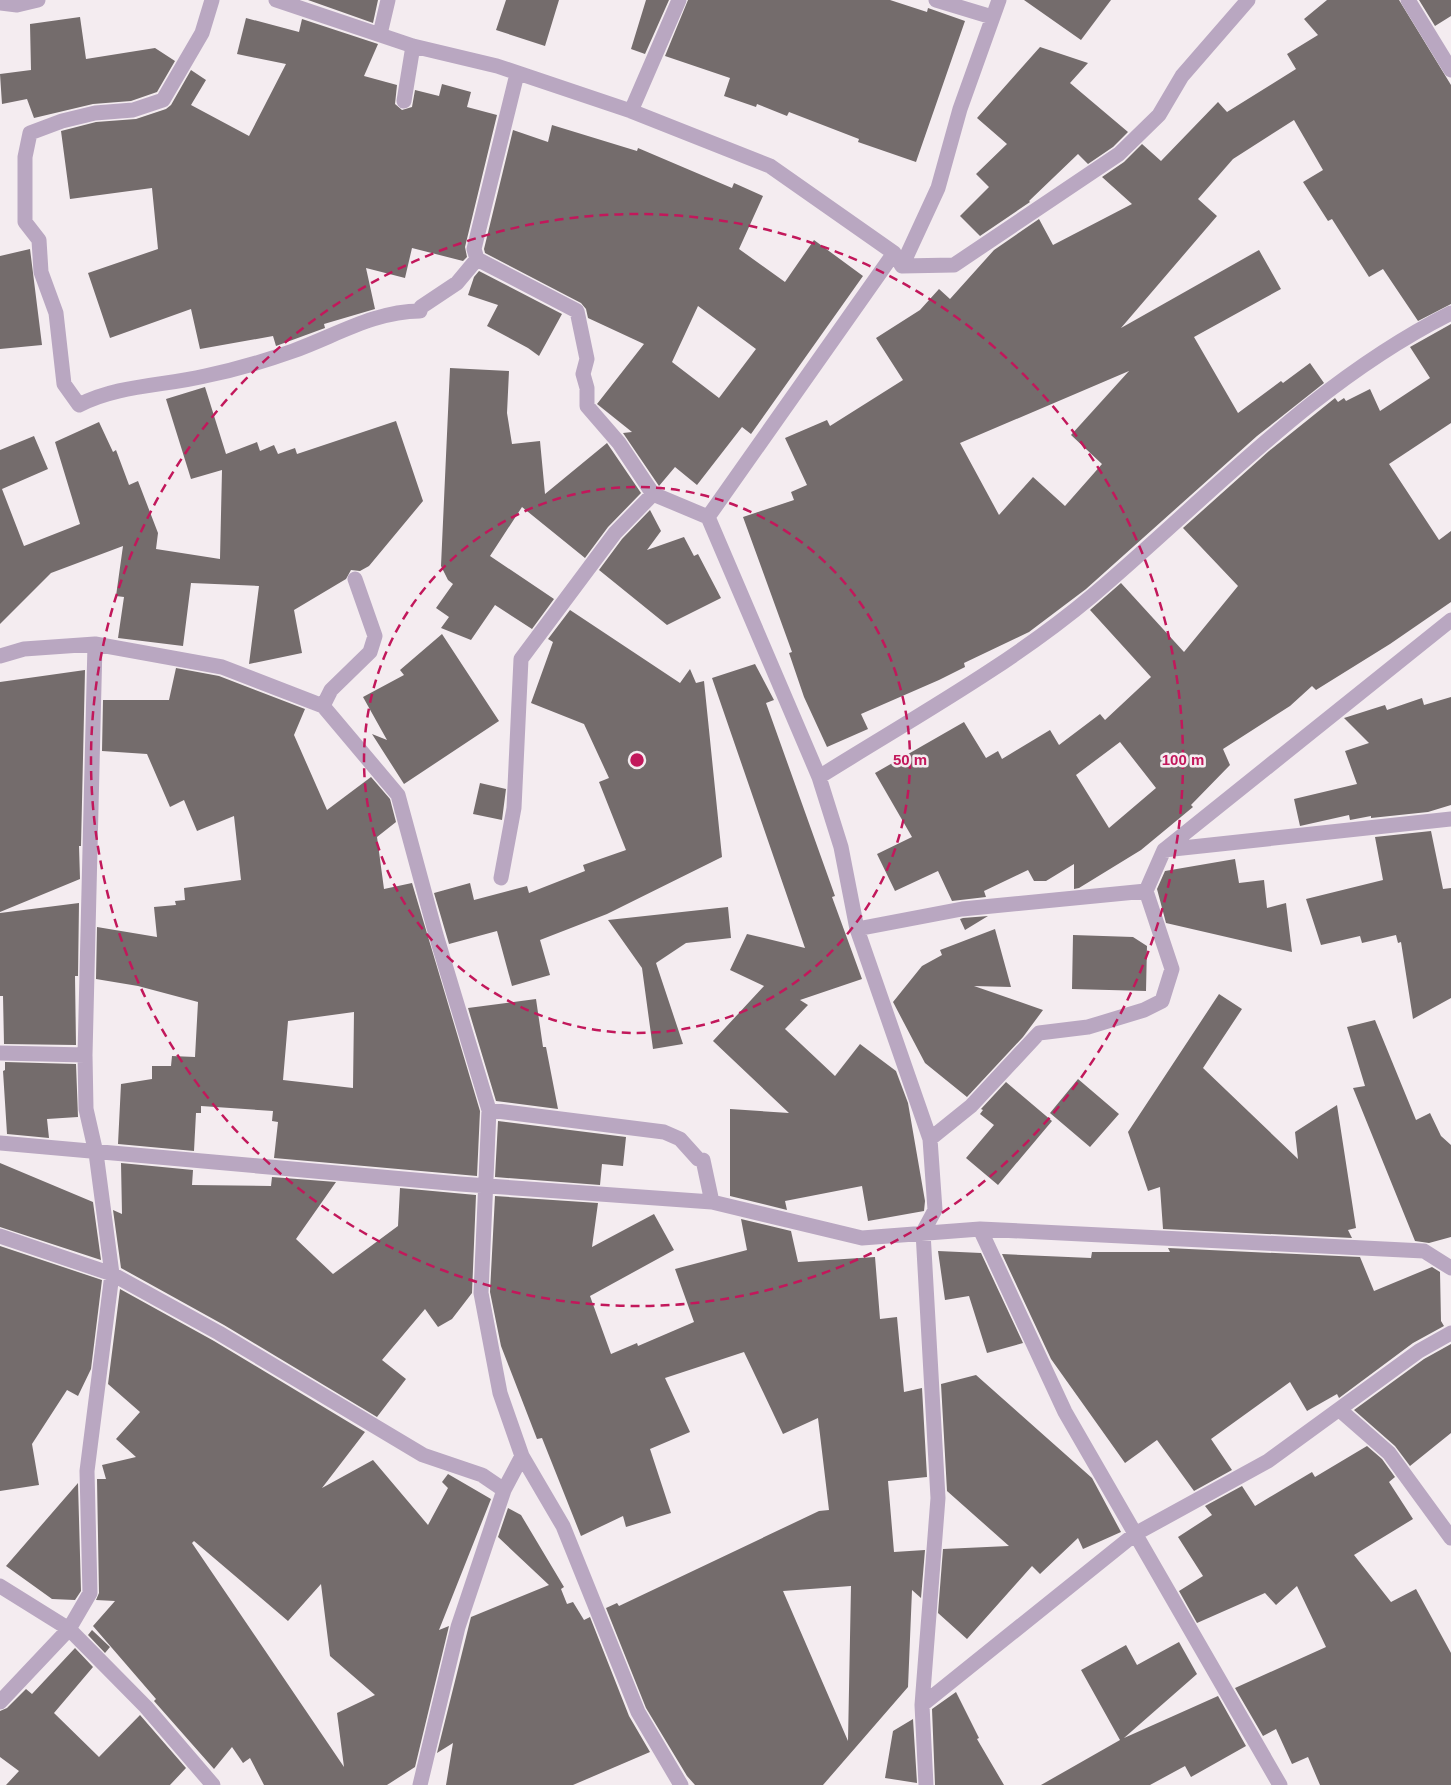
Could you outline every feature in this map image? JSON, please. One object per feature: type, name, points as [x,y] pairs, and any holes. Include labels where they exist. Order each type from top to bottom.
[{"type":"street","points":[[0,3],[17,6],[38,0]]},
{"type":"street","points":[[212,0],[202,33],[163,100],[133,110],[95,113],[62,121],[30,133],[25,156],[25,222],[39,240],[40,272],[56,313],[64,384],[79,405],[96,396],[133,387],[204,376],[294,351],[335,332],[401,311],[420,311],[421,308],[457,283],[477,259]]},
{"type":"street","points":[[276,0],[413,46],[497,66],[631,111],[770,166],[898,260],[954,265],[1119,154],[1159,115],[1182,76],[1248,0]]},
{"type":"street","points":[[380,34],[388,0]]},
{"type":"street","points":[[631,111],[679,0]]},
{"type":"street","points":[[936,0],[992,17]]},
{"type":"street","points":[[708,517],[898,260],[938,188],[960,109],[999,0]]},
{"type":"street","points":[[1408,0],[1451,70]]},
{"type":"street","points":[[404,101],[413,46]]},
{"type":"street","points":[[517,74],[474,249],[477,259],[577,311],[587,359],[583,374],[588,388],[587,406],[619,443],[653,494],[708,517],[819,777],[841,847],[857,929],[930,1139],[935,1210],[923,1232],[938,1498],[922,1705],[926,1785]]},
{"type":"street","points":[[819,777],[1034,641],[1092,596],[1219,481],[1345,378],[1413,332],[1451,313]]},
{"type":"street","points":[[501,878],[514,808],[521,659],[616,534],[653,494]]},
{"type":"street","points":[[323,706],[331,690],[370,652],[375,636],[355,579]]},
{"type":"street","points":[[930,1139],[971,1106],[1039,1033],[1088,1027],[1144,1010],[1162,1001],[1172,969],[1146,891],[1164,850],[1451,620]]},
{"type":"street","points":[[0,1702],[69,1629],[90,1593],[87,1471],[112,1274],[96,1153],[86,1109],[85,1055],[95,644]]},
{"type":"street","points":[[0,656],[24,649],[95,644],[222,668],[323,706],[398,795],[436,935],[488,1110],[481,1293],[500,1392],[522,1456],[563,1526],[638,1712],[681,1785]]},
{"type":"street","points":[[1164,850],[1451,820]]},
{"type":"street","points":[[857,929],[962,909],[1146,891]]},
{"type":"street","points":[[0,1053],[85,1055]]},
{"type":"street","points":[[488,1110],[664,1132],[680,1139],[698,1159],[703,1160],[712,1202]]},
{"type":"street","points":[[0,1143],[484,1186],[712,1202],[862,1238],[980,1229],[1424,1251],[1451,1268]]},
{"type":"street","points":[[980,1229],[1065,1412],[1280,1785]]},
{"type":"street","points":[[0,1236],[112,1274],[219,1333],[423,1455],[482,1475],[504,1490]]},
{"type":"street","points":[[922,1705],[1136,1534],[1268,1462],[1419,1351],[1451,1333]]},
{"type":"street","points":[[1340,1410],[1389,1453],[1451,1538]]},
{"type":"street","points":[[420,1785],[458,1627],[504,1490],[522,1456]]},
{"type":"street","points":[[0,1586],[69,1629],[146,1707],[213,1785]]},
{"type":"building","points":[[308,0],[378,0],[373,23]]},
{"type":"building","points":[[506,0],[559,0],[545,46],[496,30]]},
{"type":"building","points":[[646,0],[669,0],[645,54],[631,49]]},
{"type":"building","points":[[688,0],[890,0],[927,12],[928,8],[965,21],[916,162],[858,142],[859,139],[789,112],[787,116],[757,104],[756,107],[724,96],[730,78],[665,56]]},
{"type":"building","points":[[1024,0],[1111,0],[1081,40]]},
{"type":"building","points":[[1327,0],[1399,0],[1451,85],[1451,304],[1418,321],[1383,269],[1369,277],[1332,219],[1328,221],[1303,182],[1323,170],[1294,120],[1233,159],[1198,199],[1217,216],[1121,328],[1259,250],[1281,289],[1194,337],[1238,413],[1281,381],[1283,383],[1310,363],[1324,383],[1257,436],[1086,589],[1029,632],[964,663],[965,667],[939,680],[861,714],[868,729],[827,747],[804,697],[789,653],[792,652],[743,517],[794,500],[791,492],[807,485],[785,438],[827,420],[830,426],[903,380],[876,338],[920,310],[939,289],[950,299],[994,250],[1039,219],[1053,245],[1132,204],[1102,177],[1124,162],[1142,144],[1161,161],[1218,102],[1227,112],[1296,69],[1287,54],[1318,35],[1304,19]],"holes":[[[1129,371],[1071,435],[1102,464],[1065,506],[1033,477],[999,515],[960,443]]]},
{"type":"building","points":[[1419,0],[1451,0],[1451,16],[1435,26]]},
{"type":"building","points":[[80,17],[86,59],[155,48],[175,61],[157,92],[131,101],[93,104],[34,118],[27,99],[2,104],[0,74],[31,70],[30,24]]},
{"type":"building","points":[[246,18],[299,32],[302,19],[378,44],[364,76],[397,85],[395,104],[402,110],[412,107],[415,90],[439,96],[442,84],[471,92],[467,107],[497,115],[465,247],[467,257],[463,261],[412,248],[405,278],[366,268],[375,309],[324,324],[325,328],[276,346],[273,336],[200,349],[191,309],[110,338],[88,273],[158,249],[152,188],[70,199],[61,131],[96,122],[136,119],[166,109],[171,105],[191,70],[206,80],[191,105],[249,136],[286,64],[237,54]]},
{"type":"building","points":[[1040,47],[1088,63],[1070,83],[1128,132],[1113,147],[1088,164],[1078,154],[1030,202],[980,236],[960,216],[989,187],[976,174],[1007,144],[977,118]]},
{"type":"building","points":[[552,125],[637,151],[638,148],[732,188],[734,183],[763,196],[739,249],[785,282],[814,240],[863,276],[751,434],[742,427],[697,485],[675,467],[659,486],[623,433],[632,432],[597,404],[644,344],[588,318],[586,309],[581,303],[485,253],[484,249],[513,130],[548,142]],"holes":[[[698,306],[756,349],[719,398],[672,362]]]},
{"type":"building","points":[[30,249],[42,345],[0,349],[0,256]]},
{"type":"building","points":[[479,271],[562,314],[539,356],[487,326],[498,305],[468,295],[474,277]]},
{"type":"building","points":[[1451,324],[1451,423],[1389,464],[1439,540],[1451,531],[1451,602],[1390,644],[1316,690],[1312,686],[1290,706],[1223,749],[1230,765],[1191,805],[1193,807],[1141,850],[1079,888],[1074,889],[1074,864],[1046,881],[1034,881],[1028,870],[984,891],[986,897],[952,901],[938,871],[895,891],[877,854],[912,837],[875,773],[964,722],[986,758],[998,751],[1002,759],[1050,730],[1059,745],[1100,714],[1105,720],[1151,677],[1090,610],[1121,583],[1184,652],[1238,586],[1183,528],[1269,451],[1335,398],[1338,402],[1344,398],[1346,401],[1370,389],[1380,411],[1430,378],[1410,347]],"holes":[[[1120,742],[1156,788],[1109,828],[1076,775]]]},
{"type":"building","points":[[450,368],[509,371],[507,413],[512,444],[540,441],[545,494],[607,443],[641,493],[608,527],[585,558],[522,507],[490,556],[554,599],[532,629],[495,605],[471,640],[441,628],[449,617],[436,608],[453,584],[448,580],[441,566]]},
{"type":"building","points":[[205,387],[226,454],[257,442],[260,451],[274,445],[278,454],[295,448],[297,454],[396,421],[423,501],[369,566],[360,571],[351,570],[346,579],[294,610],[302,653],[249,664],[259,586],[191,583],[183,646],[118,638],[124,597],[116,596],[123,546],[51,573],[0,624],[0,450],[34,436],[48,469],[2,489],[24,546],[80,524],[55,442],[99,422],[113,452],[116,450],[129,485],[138,481],[158,533],[156,549],[220,559],[222,470],[191,479],[166,399]]},
{"type":"building","points":[[650,510],[661,531],[647,550],[684,537],[694,556],[698,554],[721,598],[667,625],[599,570],[622,539]]},
{"type":"building","points":[[570,610],[680,683],[690,669],[696,683],[704,681],[722,857],[607,914],[540,940],[550,975],[512,986],[497,931],[449,944],[434,893],[470,883],[474,900],[527,886],[529,893],[585,871],[583,865],[626,850],[599,782],[609,778],[584,724],[531,703],[553,642],[548,639]]},
{"type":"building","points":[[442,634],[499,721],[404,784],[372,734],[387,740],[363,697],[404,675],[400,670]]},
{"type":"building","points":[[755,664],[774,700],[766,703],[835,896],[832,897],[862,979],[800,1000],[808,1005],[785,1029],[835,1076],[860,1044],[896,1071],[908,1103],[925,1201],[924,1211],[868,1221],[862,1186],[785,1201],[787,1210],[730,1196],[730,1109],[789,1113],[713,1041],[764,986],[730,970],[747,934],[805,948],[712,678]]},
{"type":"building","points":[[176,668],[219,676],[305,709],[294,735],[327,810],[371,777],[390,799],[396,822],[377,837],[384,889],[412,883],[480,1111],[477,1176],[274,1158],[278,1122],[272,1121],[273,1111],[201,1106],[201,1113],[196,1113],[194,1151],[118,1144],[121,1084],[152,1079],[152,1066],[171,1066],[172,1056],[195,1057],[198,1002],[138,986],[96,979],[97,927],[157,937],[154,907],[176,905],[175,901],[185,900],[184,888],[241,880],[234,816],[197,831],[184,800],[170,807],[147,754],[102,751],[103,700],[169,700]],"holes":[[[354,1012],[353,1088],[283,1080],[288,1021]]]},
{"type":"building","points":[[85,670],[81,846],[79,846],[80,879],[0,912],[0,682]]},
{"type":"building","points":[[1451,697],[1451,805],[1428,812],[1371,818],[1371,816],[1350,820],[1349,815],[1300,826],[1294,799],[1357,784],[1345,751],[1369,743],[1344,718],[1385,705],[1387,710],[1422,698],[1424,705]]},
{"type":"building","points":[[480,783],[506,789],[502,820],[473,814]]},
{"type":"building","points":[[1431,831],[1443,889],[1451,888],[1451,998],[1413,1019],[1401,942],[1398,943],[1396,935],[1362,943],[1360,936],[1321,945],[1306,899],[1383,880],[1375,837]]},
{"type":"building","points":[[1235,859],[1239,883],[1264,880],[1267,908],[1286,903],[1292,952],[1166,923],[1157,889],[1165,871]]},
{"type":"building","points":[[79,903],[78,976],[75,976],[76,1045],[4,1044],[3,996],[0,996],[0,913]]},
{"type":"building","points":[[728,907],[731,938],[686,943],[656,963],[683,1044],[653,1049],[642,968],[608,920]]},
{"type":"building","points":[[988,916],[965,930],[960,919],[963,918]]},
{"type":"building","points":[[995,929],[1011,987],[974,986],[1043,1010],[1023,1037],[967,1097],[925,1063],[893,1002],[922,966],[942,955],[940,950]]},
{"type":"building","points":[[1073,935],[1133,937],[1147,946],[1146,991],[1072,989]]},
{"type":"building","points":[[1219,994],[1242,1009],[1203,1068],[1298,1159],[1295,1132],[1337,1105],[1356,1228],[1348,1230],[1352,1238],[1163,1229],[1160,1187],[1148,1191],[1128,1132]]},
{"type":"building","points":[[536,999],[543,1047],[546,1047],[558,1109],[496,1101],[468,1008]]},
{"type":"building","points":[[1375,1020],[1416,1120],[1430,1113],[1441,1136],[1451,1145],[1451,1237],[1429,1243],[1415,1241],[1353,1088],[1365,1086],[1347,1027]]},
{"type":"building","points":[[5,1062],[76,1064],[78,1117],[47,1119],[49,1138],[7,1134],[3,1071],[5,1070]]},
{"type":"building","points":[[1078,1079],[1119,1114],[1090,1147],[1050,1113]]},
{"type":"building","points":[[1006,1082],[1052,1121],[998,1185],[966,1158],[994,1125],[980,1114],[983,1110],[981,1109]]},
{"type":"building","points":[[498,1121],[626,1137],[623,1166],[602,1164],[600,1185],[495,1177]]},
{"type":"building","points":[[0,1163],[93,1202],[101,1260],[0,1227]]},
{"type":"building","points":[[121,1163],[193,1170],[192,1185],[271,1186],[272,1177],[336,1182],[296,1239],[333,1274],[398,1226],[400,1188],[476,1195],[472,1293],[452,1319],[438,1327],[425,1309],[382,1360],[406,1379],[377,1417],[224,1325],[121,1268],[113,1210],[122,1214]]},
{"type":"building","points":[[495,1196],[598,1203],[592,1247],[654,1214],[674,1250],[590,1296],[611,1354],[637,1343],[638,1346],[694,1322],[675,1269],[747,1250],[741,1219],[791,1231],[798,1262],[875,1257],[880,1319],[897,1317],[904,1392],[922,1388],[927,1477],[888,1481],[894,1552],[925,1550],[921,1598],[912,1590],[908,1687],[823,1785],[695,1785],[687,1776],[646,1708],[606,1608],[617,1603],[619,1606],[819,1511],[829,1510],[818,1418],[783,1434],[744,1352],[665,1378],[690,1432],[650,1449],[671,1513],[626,1527],[623,1516],[581,1536],[542,1438],[537,1439],[501,1346],[490,1292]],"holes":[[[851,1586],[848,1741],[783,1591]]]},
{"type":"building","points":[[0,1246],[102,1280],[91,1369],[78,1396],[67,1390],[32,1444],[39,1485],[0,1491]]},
{"type":"building","points":[[1168,1248],[1360,1257],[1374,1291],[1432,1267],[1440,1272],[1441,1321],[1444,1326],[1413,1343],[1339,1398],[1337,1394],[1307,1411],[1290,1382],[1211,1439],[1232,1470],[1194,1491],[1157,1440],[1125,1463],[1051,1359],[1002,1254],[1091,1258],[1092,1252],[1170,1252]]},
{"type":"building","points":[[938,1251],[981,1253],[1023,1343],[987,1353],[969,1296],[945,1300]]},
{"type":"building","points":[[120,1289],[214,1341],[365,1432],[322,1488],[373,1460],[428,1525],[448,1488],[442,1482],[448,1474],[491,1499],[439,1630],[449,1626],[415,1767],[387,1785],[264,1785],[250,1758],[243,1763],[232,1747],[214,1769],[154,1701],[156,1699],[93,1626],[115,1601],[96,1600],[99,1593],[97,1479],[106,1479],[102,1465],[136,1457],[116,1439],[140,1412],[108,1384]],"holes":[[[194,1541],[288,1621],[321,1584],[330,1656],[375,1695],[337,1713],[344,1767],[192,1543]]]},
{"type":"building","points":[[1451,1344],[1451,1433],[1410,1466],[1395,1446],[1354,1410],[1424,1359]]},
{"type":"building","points":[[976,1375],[1092,1478],[1121,1532],[1083,1549],[1078,1538],[1040,1574],[1032,1566],[967,1639],[938,1613],[943,1549],[1009,1546],[947,1491],[941,1384]]},
{"type":"building","points":[[1367,1446],[1382,1459],[1395,1477],[1389,1482],[1413,1519],[1354,1555],[1391,1602],[1416,1589],[1451,1653],[1451,1785],[1320,1785],[1308,1757],[1292,1764],[1276,1729],[1263,1736],[1235,1688],[1326,1647],[1297,1586],[1276,1605],[1265,1593],[1197,1623],[1179,1591],[1203,1576],[1178,1537],[1212,1515],[1205,1506],[1242,1486],[1255,1506],[1312,1472],[1315,1477]]},
{"type":"building","points":[[78,1483],[81,1591],[75,1600],[52,1599],[6,1566]]},
{"type":"building","points":[[508,1508],[521,1515],[564,1587],[561,1589],[567,1604],[573,1602],[584,1620],[590,1617],[629,1716],[650,1752],[573,1785],[446,1785],[453,1743],[437,1753],[471,1617],[549,1585],[498,1537]]},
{"type":"building","points":[[92,1630],[110,1647],[105,1653],[88,1635]]},
{"type":"building","points":[[1179,1642],[1197,1674],[1124,1738],[1218,1696],[1246,1746],[1191,1777],[1185,1766],[1150,1785],[1041,1785],[1120,1740],[1081,1670],[1126,1645],[1137,1665]]},
{"type":"building","points":[[75,1648],[93,1667],[54,1713],[99,1757],[140,1715],[186,1768],[170,1785],[6,1785],[19,1771],[0,1757],[0,1711],[7,1708],[26,1689],[32,1694]]},
{"type":"building","points":[[956,1692],[979,1738],[977,1739],[1004,1785],[935,1785],[932,1709]]},
{"type":"building","points":[[913,1719],[917,1783],[885,1778],[893,1731]]}]
